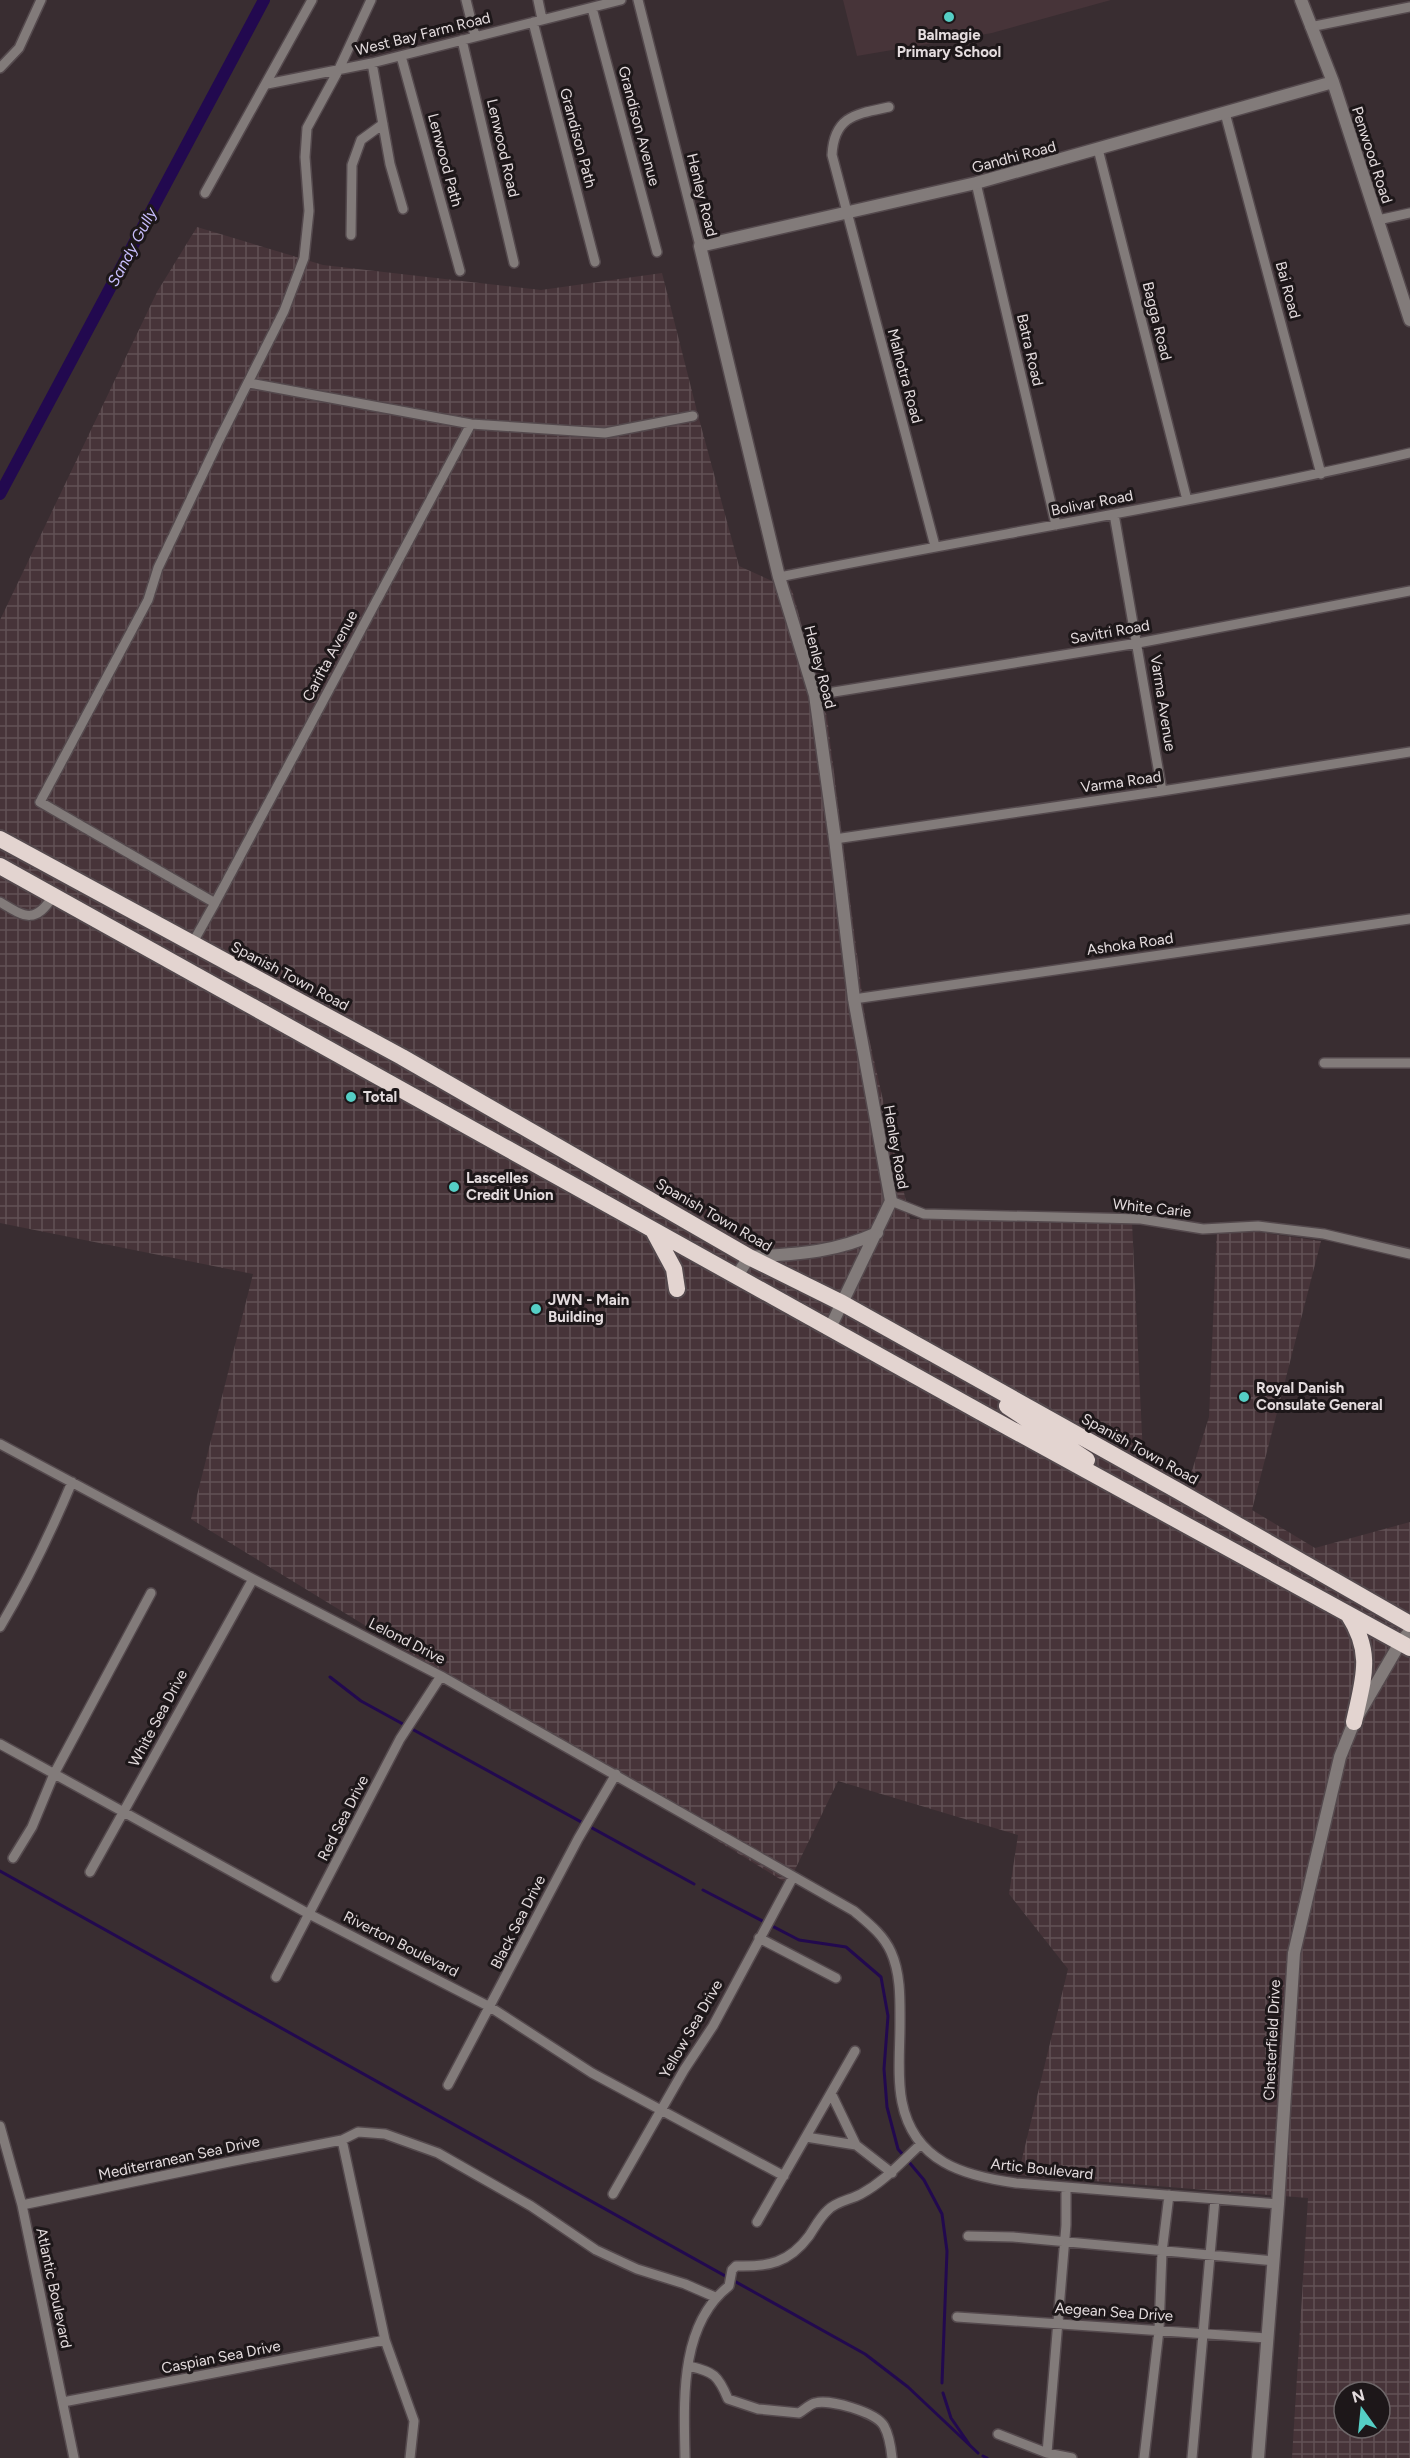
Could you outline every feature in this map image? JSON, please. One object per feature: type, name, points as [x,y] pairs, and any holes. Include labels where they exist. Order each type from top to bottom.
[{"type":"highway","name":"Spanish Town Road","points":[[0,839],[402,1057],[749,1257],[842,1303],[1410,1624]]},
{"type":"highway","points":[[0,866],[1147,1505],[1347,1613],[1407,1641]]},
{"type":"highway","points":[[389,1082],[402,1057]]},
{"type":"highway","points":[[653,1229],[674,1269],[677,1289]]},
{"type":"highway","points":[[1007,1396],[1008,1407],[1143,1496],[1147,1505]]},
{"type":"highway","points":[[1347,1613],[1358,1630],[1364,1653],[1363,1679],[1354,1722]]},
{"type":"street","points":[[0,68],[19,48],[41,0]]},
{"type":"street","points":[[205,193],[312,0]]},
{"type":"street","points":[[215,903],[40,802],[148,600],[158,568],[284,311],[304,258],[309,211],[305,157],[307,128],[338,71],[371,0]]},
{"type":"street","points":[[466,0],[475,36]]},
{"type":"street","name":"Grandison Path","points":[[538,0],[538,21],[595,262]]},
{"type":"street","name":"West Bay Farm Road","points":[[267,84],[372,63],[621,0]]},
{"type":"street","name":"Henley Road","points":[[639,0],[779,577],[815,695],[854,999],[891,1201],[830,1328]]},
{"type":"street","name":"Penwood Road","points":[[1301,0],[1333,82],[1410,320]]},
{"type":"street","points":[[1310,27],[1410,7]]},
{"type":"street","name":"Grandison Avenue","points":[[592,8],[657,252]]},
{"type":"street","name":"Lenwood Road","points":[[462,40],[514,263]]},
{"type":"street","name":"Lenwood Path","points":[[401,56],[460,271]]},
{"type":"street","points":[[372,63],[390,164],[403,209]]},
{"type":"street","name":"Gandhi Road","points":[[700,246],[976,183],[1333,82]]},
{"type":"street","name":"Malhotra Road","points":[[889,108],[856,114],[842,124],[833,139],[832,155],[934,546]]},
{"type":"street","name":"Bai Road","points":[[1225,113],[1322,474]]},
{"type":"street","points":[[351,235],[352,165],[361,140],[383,124]]},
{"type":"street","name":"Bagga Road","points":[[1098,149],[1187,500]]},
{"type":"street","name":"Batra Road","points":[[976,183],[1056,525]]},
{"type":"street","points":[[1378,220],[1410,213]]},
{"type":"street","points":[[249,383],[471,424],[605,433],[693,416]]},
{"type":"street","name":"Carifta Avenue","points":[[192,944],[471,424]]},
{"type":"street","name":"Bolivar Road","points":[[779,577],[1322,474],[1410,453]]},
{"type":"street","name":"Varma Avenue","points":[[1114,514],[1162,792]]},
{"type":"street","name":"Savitri Road","points":[[815,695],[1138,643],[1410,591]]},
{"type":"street","name":"Varma Road","points":[[835,838],[1162,792],[1410,752]]},
{"type":"street","points":[[0,902],[17,912],[30,916],[44,912],[54,896]]},
{"type":"street","name":"Ashoka Road","points":[[854,999],[1410,919]]},
{"type":"street","points":[[1324,1063],[1410,1063]]},
{"type":"street","name":"White Carie","points":[[891,1201],[924,1214],[1141,1219],[1203,1229],[1258,1226],[1324,1234],[1410,1254]]},
{"type":"street","points":[[737,1276],[749,1257],[825,1251],[853,1244],[877,1233]]},
{"type":"street","name":"Lelond Drive","points":[[0,1444],[441,1676],[793,1877]]},
{"type":"street","points":[[0,1627],[54,1526],[72,1482]]},
{"type":"street","name":"White Sea Drive","points":[[90,1872],[253,1579]]},
{"type":"street","points":[[13,1858],[32,1827],[54,1774],[151,1593]]},
{"type":"street","name":"Chesterfield Drive","points":[[1258,2458],[1278,2204],[1292,1968],[1316,1854],[1340,1757],[1354,1722],[1407,1641]]},
{"type":"street","name":"Red Sea Drive","points":[[276,1977],[400,1739],[441,1676]]},
{"type":"street","name":"Riverton Boulevard","points":[[0,1744],[309,1914],[490,2007],[592,2073],[784,2176]]},
{"type":"street","name":"Black Sea Drive","points":[[448,2085],[580,1834],[616,1774]]},
{"type":"street","name":"Artic Boulevard","points":[[793,1877],[854,1911],[874,1928],[891,1952],[899,1988],[902,2102],[918,2147],[943,2163],[980,2178],[1016,2183],[1278,2204]]},
{"type":"street","name":"Yellow Sea Drive","points":[[613,2194],[712,2026],[793,1877]]},
{"type":"street","points":[[759,1938],[836,1978]]},
{"type":"street","points":[[757,2222],[855,2051]]},
{"type":"street","points":[[831,2093],[856,2145],[892,2173]]},
{"type":"street","name":"Atlantic Boulevard","points":[[0,2126],[22,2205],[74,2458]]},
{"type":"street","name":"Mediterranean Sea Drive","points":[[22,2205],[342,2140],[358,2132],[385,2134],[438,2153],[531,2206],[596,2250],[637,2269],[685,2284],[715,2297]]},
{"type":"street","points":[[806,2137],[856,2145]]},
{"type":"street","points":[[342,2140],[385,2340],[414,2421],[410,2458]]},
{"type":"street","points":[[685,2458],[685,2392],[693,2343],[715,2297],[729,2286],[732,2271],[736,2266],[757,2265],[785,2259],[801,2246],[829,2208],[843,2200],[860,2195],[892,2173],[918,2147]]},
{"type":"street","points":[[1047,2452],[1064,2243],[1066,2187]]},
{"type":"street","points":[[1144,2458],[1159,2330],[1162,2252],[1169,2195]]},
{"type":"street","points":[[1192,2458],[1215,2199]]},
{"type":"street","points":[[968,2236],[1012,2237],[1274,2261]]},
{"type":"street","name":"Aegean Sea Drive","points":[[957,2317],[1267,2337]]},
{"type":"street","name":"Caspian Sea Drive","points":[[63,2402],[385,2340]]},
{"type":"street","points":[[689,2366],[710,2371],[721,2382],[728,2399],[743,2406],[800,2413],[814,2403],[826,2402],[864,2412],[877,2418],[884,2426],[892,2458]]},
{"type":"street","points":[[998,2434],[1047,2452],[1072,2458]]},
{"type":"shaded area","name":"Balmagie Primary School","points":[[843,0],[1111,0],[992,33],[857,56]]},
{"type":"shaded area","points":[[197,227],[323,265],[541,290],[662,273],[739,566],[792,590],[827,717],[866,1025],[910,1219],[1132,1222],[1143,1456],[1188,1483],[1209,1417],[1217,1226],[1321,1241],[1252,1510],[1315,1548],[1410,1522],[1410,2458],[1292,2458],[1308,2198],[1018,2175],[1068,1969],[1009,1894],[1018,1835],[838,1781],[788,1884],[191,1519],[253,1274],[0,1223],[0,620],[157,292]]},
{"type":"waterway","name":"Sandy Gully","points":[[0,494],[264,0]]},
{"type":"waterway","points":[[330,1677],[361,1701],[694,1884]]},
{"type":"waterway","points":[[0,1871],[865,2354],[908,2387],[978,2453]]},
{"type":"waterway","points":[[703,1890],[799,1940],[846,1947],[881,1977],[888,2016],[884,2069],[887,2107],[898,2149],[924,2180],[942,2214],[947,2251],[942,2383]]},
{"type":"waterway","points":[[943,2393],[951,2418],[969,2444]]},
{"type":"waterway","points":[[983,2456],[987,2458]]},
{"type":"place","name":"Balmagie Primary School","points":[[949,17]]},
{"type":"place","name":"Total","points":[[351,1097]]},
{"type":"place","name":"Lascelles Credit Union","points":[[454,1187]]},
{"type":"place","name":"JWN - Main Building","points":[[536,1309]]},
{"type":"place","name":"Royal Danish Consulate General","points":[[1244,1397]]}]
